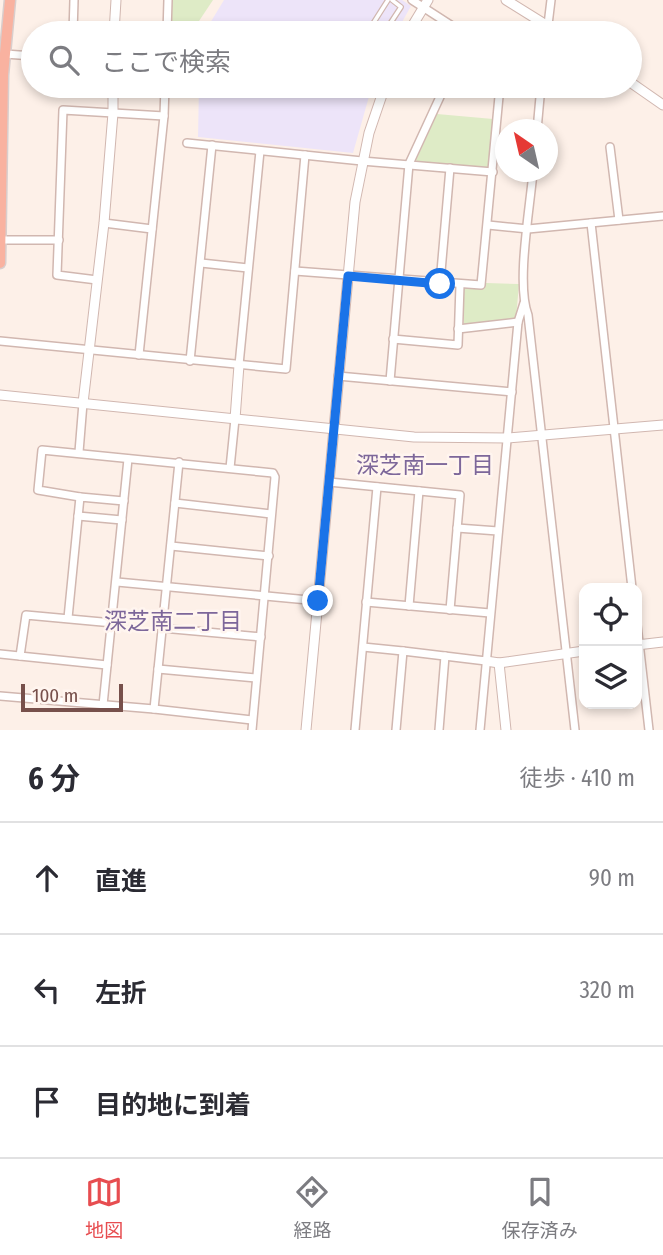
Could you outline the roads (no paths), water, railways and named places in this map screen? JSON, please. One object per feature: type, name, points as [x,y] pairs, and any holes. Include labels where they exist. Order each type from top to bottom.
[{"type":"highway","points":[[0,263],[1,120],[10,0]]},
{"type":"street","points":[[73,21],[74,0]]},
{"type":"street","points":[[115,21],[116,0]]},
{"type":"street","points":[[167,0],[167,21]]},
{"type":"street","points":[[412,0],[426,4],[448,21]]},
{"type":"street","points":[[506,0],[535,21]]},
{"type":"street","points":[[549,21],[551,0]]},
{"type":"street","points":[[415,21],[426,4]]},
{"type":"street","points":[[5,54],[21,55]]},
{"type":"street","points":[[642,90],[663,105]]},
{"type":"street","points":[[79,452],[104,223],[113,98]]},
{"type":"street","points":[[139,355],[165,98]]},
{"type":"street","points":[[306,730],[355,202],[362,161],[381,98]]},
{"type":"street","points":[[390,381],[409,164],[439,98]]},
{"type":"street","points":[[295,271],[481,285],[499,98]]},
{"type":"street","points":[[538,119],[540,98]]},
{"type":"street","points":[[97,280],[57,275],[63,110],[164,116]]},
{"type":"street","points":[[187,143],[493,172]]},
{"type":"street","points":[[190,361],[212,145]]},
{"type":"street","points":[[610,147],[619,220]]},
{"type":"street","points":[[230,468],[260,151]]},
{"type":"street","points":[[0,341],[286,369],[305,155]]},
{"type":"street","points":[[440,284],[450,168]]},
{"type":"street","points":[[480,730],[507,438],[519,322],[524,303],[532,182]]},
{"type":"street","points":[[488,225],[528,229],[663,216]]},
{"type":"street","points":[[104,223],[152,229]]},
{"type":"street","points":[[591,223],[631,583]]},
{"type":"street","points":[[1,240],[59,240]]},
{"type":"street","points":[[201,263],[248,268]]},
{"type":"street","points":[[393,339],[457,345],[460,285]]},
{"type":"street","points":[[524,303],[528,315],[575,730]]},
{"type":"street","points":[[458,329],[519,322]]},
{"type":"street","points":[[338,376],[512,392]]},
{"type":"street","points":[[0,395],[414,437],[507,438],[663,425]]},
{"type":"street","points":[[124,501],[38,490],[42,450],[273,473],[275,477],[269,556],[252,730]]},
{"type":"street","points":[[103,705],[128,459]]},
{"type":"street","points":[[154,709],[179,462]]},
{"type":"street","points":[[330,482],[460,495],[450,610]]},
{"type":"street","points":[[355,730],[377,487]]},
{"type":"street","points":[[409,606],[419,491]]},
{"type":"street","points":[[68,618],[80,497]]},
{"type":"street","points":[[175,503],[271,514]]},
{"type":"street","points":[[78,516],[122,520]]},
{"type":"street","points":[[457,528],[498,531]]},
{"type":"street","points":[[172,546],[269,556]]},
{"type":"street","points":[[117,582],[318,601]]},
{"type":"street","points":[[366,603],[490,613]]},
{"type":"street","points":[[20,656],[26,615],[113,623]]},
{"type":"street","points":[[162,628],[261,638]]},
{"type":"street","points":[[642,645],[663,642]]},
{"type":"street","points":[[638,646],[649,730]]},
{"type":"street","points":[[363,647],[499,663],[579,652]]},
{"type":"street","points":[[396,730],[403,651]]},
{"type":"street","points":[[0,654],[107,665]]},
{"type":"street","points":[[439,730],[445,656]]},
{"type":"street","points":[[499,663],[506,730]]},
{"type":"street","points":[[158,669],[256,678]]},
{"type":"street","points":[[0,696],[252,720]]},
{"type":"lane","points":[[375,21],[390,0],[401,7],[392,21]]},
{"type":"district","name":"深芝南一丁目","points":[[425,465]]},
{"type":"district","name":"深芝南二丁目","points":[[173,621]]}]
